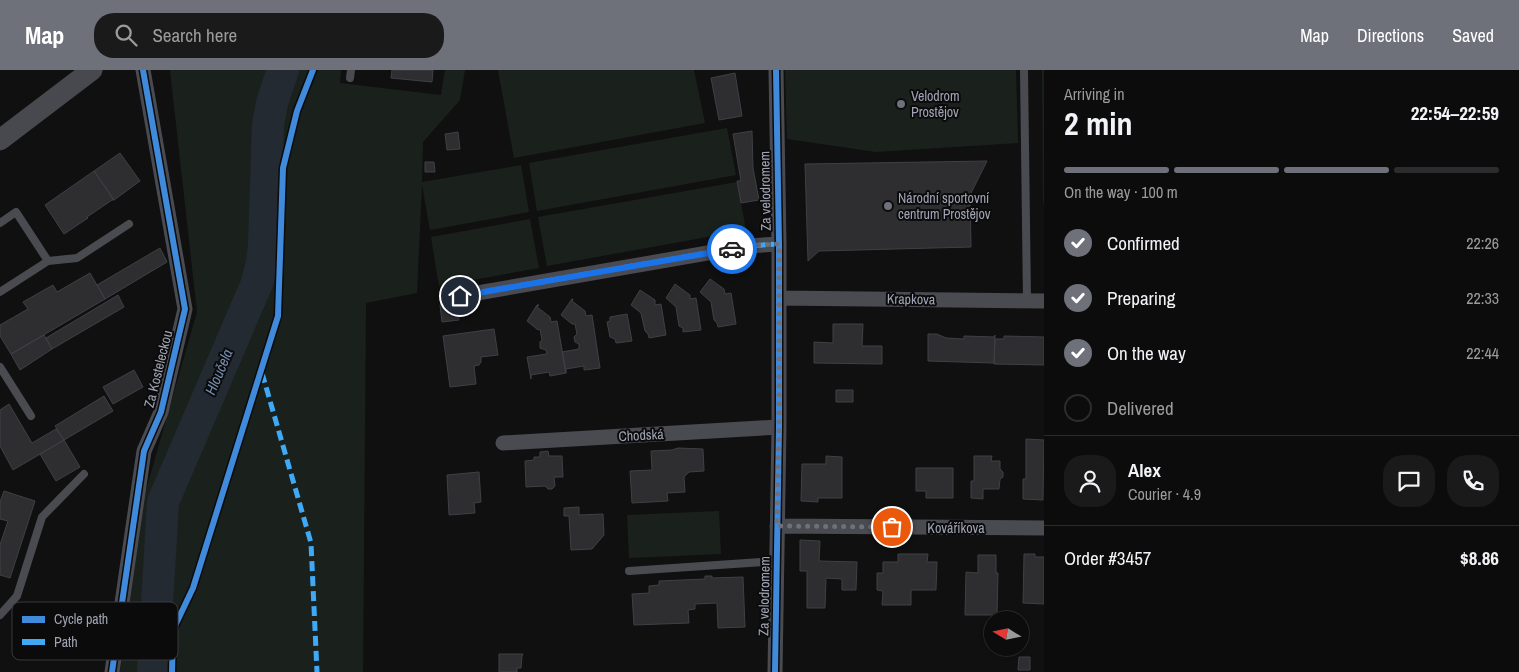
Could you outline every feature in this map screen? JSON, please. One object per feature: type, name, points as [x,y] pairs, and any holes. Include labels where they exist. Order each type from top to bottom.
[{"type":"street","points":[[0,140],[92,70]]},
{"type":"street","name":"Za Kosteleckou","points":[[122,602],[144,450],[161,412],[186,309],[143,70]]},
{"type":"street","name":"Za velodromem","points":[[775,672],[779,427],[779,244],[776,70]]},
{"type":"street","points":[[460,296],[748,246],[779,244]]},
{"type":"street","name":"Krapkova","points":[[779,298],[1044,301]]},
{"type":"street","name":"Chodská","points":[[503,443],[779,427]]},
{"type":"street","name":"Kováříkova","points":[[777,526],[1044,528]]},
{"type":"lane","points":[[1024,70],[1027,301]]},
{"type":"lane","points":[[0,223],[16,212],[48,260]]},
{"type":"lane","points":[[0,292],[48,260],[77,258],[130,224]]},
{"type":"lane","points":[[0,367],[32,416]]},
{"type":"lane","points":[[0,615],[16,596],[42,517],[84,474]]},
{"type":"lane","points":[[629,572],[777,561]]},
{"type":"shaded area","points":[[170,70],[341,70],[340,83],[441,95],[445,70],[465,70],[460,100],[423,142],[422,182],[521,165],[529,212],[430,230],[422,185],[417,293],[366,303],[363,672],[120,672],[122,660],[178,660],[178,602],[130,602],[144,497],[197,312]]},
{"type":"shaded area","points":[[498,70],[694,70],[705,123],[514,158]]},
{"type":"shaded area","name":"Velodrom Prostějov","points":[[785,70],[1016,70],[1018,143],[876,152],[787,139]]},
{"type":"shaded area","points":[[1042,70],[1044,70],[1044,203],[1043,203]]},
{"type":"shaded area","points":[[727,128],[736,175],[537,211],[529,163]]},
{"type":"shaded area","points":[[737,182],[746,230],[547,266],[538,217]]},
{"type":"shaded area","points":[[530,219],[539,268],[439,286],[431,237]]},
{"type":"shaded area","points":[[719,511],[721,554],[629,558],[627,515]]},
{"type":"building","points":[[392,70],[433,70],[432,82],[391,78]]},
{"type":"building","points":[[735,73],[742,116],[719,120],[711,78]]},
{"type":"building","points":[[752,131],[753,168],[759,200],[741,203],[737,181],[741,181],[733,134]]},
{"type":"building","points":[[458,132],[460,149],[447,150],[445,134]]},
{"type":"building","points":[[120,153],[140,181],[114,200],[94,171]]},
{"type":"building","name":"Národní sportovní centrum Prostějov","points":[[987,161],[970,195],[971,247],[819,251],[808,261],[805,164]]},
{"type":"building","points":[[425,162],[434,162],[435,172],[425,172]]},
{"type":"building","points":[[94,171],[114,200],[64,234],[45,205]]},
{"type":"building","points":[[160,248],[167,262],[105,299],[97,285]]},
{"type":"building","points":[[90,273],[105,299],[11,354],[0,336],[0,325],[28,309],[23,302],[53,285],[57,292]]},
{"type":"building","points":[[710,279],[724,289],[725,294],[731,293],[736,324],[718,327],[714,320],[711,302],[700,292]]},
{"type":"building","points":[[675,284],[690,295],[690,299],[696,298],[701,330],[683,332],[683,328],[679,326],[676,307],[666,298]]},
{"type":"building","points":[[640,290],[655,300],[655,305],[661,304],[666,335],[649,338],[645,331],[641,313],[631,305]]},
{"type":"building","points":[[118,295],[124,307],[52,349],[46,338]]},
{"type":"building","points":[[572,299],[585,311],[586,316],[592,315],[600,368],[584,370],[584,366],[566,369],[566,373],[562,352],[579,349],[579,344],[575,342],[574,337],[577,334],[575,324],[572,324],[561,315]]},
{"type":"building","points":[[457,302],[459,320],[442,322],[440,305]]},
{"type":"building","points":[[537,305],[550,317],[551,322],[557,321],[566,373],[550,376],[549,372],[531,375],[531,379],[527,357],[547,354],[546,350],[540,348],[542,340],[540,329],[538,330],[527,321]]},
{"type":"building","points":[[627,314],[632,341],[616,343],[615,339],[610,337],[607,322],[610,321],[610,317]]},
{"type":"building","points":[[833,324],[863,324],[862,346],[882,346],[882,364],[814,363],[814,342],[833,343]]},
{"type":"building","points":[[494,329],[498,355],[481,357],[479,365],[474,366],[476,384],[450,387],[443,336]]},
{"type":"building","points":[[928,334],[964,339],[964,336],[994,337],[995,335],[994,363],[928,361]]},
{"type":"building","points":[[44,335],[52,349],[20,370],[11,354]]},
{"type":"building","points":[[1004,336],[1044,337],[1044,365],[994,364],[995,339],[1004,339]]},
{"type":"building","points":[[134,370],[143,387],[113,404],[103,387]]},
{"type":"building","points":[[836,390],[853,390],[853,402],[836,402]]},
{"type":"building","points":[[104,396],[113,411],[64,440],[55,426]]},
{"type":"building","points":[[9,404],[32,443],[56,429],[64,440],[13,470],[0,446],[0,410]]},
{"type":"building","points":[[1026,439],[1044,440],[1043,500],[1023,499],[1023,479],[1026,479]]},
{"type":"building","points":[[64,440],[80,467],[56,481],[40,454]]},
{"type":"building","points":[[678,448],[703,449],[704,471],[689,472],[684,477],[685,492],[667,493],[668,501],[632,503],[630,471],[652,470],[651,451]]},
{"type":"building","points":[[548,451],[549,456],[562,456],[563,477],[554,477],[555,486],[552,489],[548,489],[545,486],[526,487],[525,461],[534,460],[534,457],[540,457],[540,452]]},
{"type":"building","points":[[826,456],[842,457],[842,498],[818,498],[818,502],[801,501],[802,464],[826,464]]},
{"type":"building","points":[[974,456],[992,456],[991,461],[1000,461],[1000,469],[1003,472],[999,489],[983,489],[983,499],[971,498],[971,481],[974,481]]},
{"type":"building","points":[[916,468],[953,468],[953,498],[926,498],[926,491],[916,491]]},
{"type":"building","points":[[479,472],[481,502],[474,503],[475,513],[449,515],[447,475]]},
{"type":"building","points":[[4,491],[35,501],[10,578],[0,575],[0,545],[8,521],[0,519],[0,502]]},
{"type":"building","points":[[579,507],[579,515],[603,514],[604,535],[592,549],[571,550],[569,516],[564,516],[564,508]]},
{"type":"building","points":[[800,540],[820,541],[819,561],[857,562],[856,590],[842,590],[842,579],[826,578],[825,608],[807,608],[807,571],[800,571]]},
{"type":"building","points":[[898,554],[928,554],[927,562],[937,562],[936,590],[911,590],[911,605],[882,605],[883,591],[877,590],[877,573],[883,573],[883,562],[898,562]]},
{"type":"building","points":[[1024,554],[1035,554],[1035,557],[1044,557],[1044,604],[1023,603]]},
{"type":"building","points":[[978,555],[996,555],[996,573],[998,573],[997,611],[984,611],[984,615],[965,615],[966,572],[978,573]]},
{"type":"building","points":[[705,576],[712,576],[712,578],[743,577],[745,627],[718,628],[717,603],[695,604],[695,609],[688,610],[689,623],[634,625],[632,594],[649,593],[649,586],[659,585],[659,581],[705,579]]},
{"type":"building","points":[[499,654],[523,654],[521,668],[517,668],[517,672],[499,672]]},
{"type":"building","points":[[1019,657],[1030,657],[1030,670],[1018,670]]},
{"type":"waterway","name":"Hloučela","points":[[157,602],[163,502],[257,283],[262,263],[268,125],[272,103],[283,70]]},
{"type":"waterway","name":"Hloučela","points":[[153,672],[154,660]]},
{"type":"marked path","points":[[460,296],[748,246],[779,244]]},
{"type":"marked path","points":[[262,373],[311,543],[317,672]]},
{"type":"cycle path","points":[[122,602],[144,451],[161,412],[185,309],[143,70]]},
{"type":"cycle path","points":[[178,620],[193,588],[278,316],[283,168],[297,111],[313,70]]},
{"type":"cycle path","points":[[775,672],[779,427],[779,244],[776,70]]},
{"type":"cycle path","points":[[112,672],[114,660]]},
{"type":"cycle path","points":[[172,660],[172,672]]},
{"type":"way so far","points":[[732,249],[779,244],[777,526],[892,527]]},
{"type":"place","name":"Velodrom Prostějov","points":[[901,104]]},
{"type":"place","name":"Národní sportovní centrum Prostějov","points":[[888,206]]},
{"type":"route","points":[[460,296],[732,249]]}]
